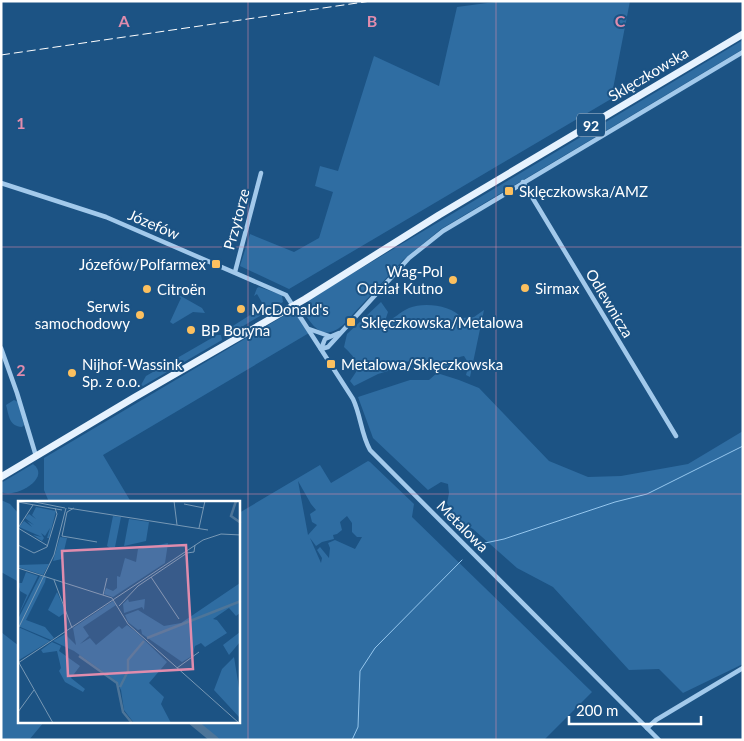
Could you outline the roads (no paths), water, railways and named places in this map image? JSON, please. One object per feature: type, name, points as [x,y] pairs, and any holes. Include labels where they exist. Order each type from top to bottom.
[{"type":"main road","name":"Sklęczkowska","points":[[1,477],[420,225],[743,34]]},
{"type":"street","points":[[321,349],[328,347],[409,258],[443,230],[743,52]]},
{"type":"street","name":"Przytorze","points":[[235,272],[261,173]]},
{"type":"street","name":"Odlewnicza","points":[[523,182],[676,436]]},
{"type":"street","name":"Józefów","points":[[2,184],[106,217],[286,294],[293,303]]},
{"type":"street","name":"Metalowa","points":[[293,303],[353,399],[365,442],[370,450],[659,740]]},
{"type":"street","points":[[309,329],[329,336]]},
{"type":"street","points":[[321,349],[325,339],[340,332]]},
{"type":"street","points":[[1,348],[36,456]]},
{"type":"street","points":[[647,728],[658,719],[743,668]]},
{"type":"waterway","points":[[477,546],[504,539],[615,502],[647,494],[743,446]]},
{"type":"waterway","points":[[352,740],[358,727],[360,671],[375,648],[462,560]]},
{"type":"waterway","points":[[195,724],[215,740]]},
{"type":"railway","points":[[1,55],[371,1]]},
{"type":"place","name":"Sklęczkowska/AMZ","points":[[509,191]]},
{"type":"place","name":"Józefów/Polfarmex","points":[[216,264]]},
{"type":"place","name":"Wag-Pol Odział Kutno","points":[[453,280]]},
{"type":"place","name":"Sirmax","points":[[525,288]]},
{"type":"place","name":"Citroën","points":[[147,289]]},
{"type":"place","name":"McDonald's","points":[[241,309]]},
{"type":"place","name":"Serwis samochodowy","points":[[140,315]]},
{"type":"place","name":"Sklęczkowska/Metalowa","points":[[351,322]]},
{"type":"place","name":"BP Boryna","points":[[191,330]]},
{"type":"place","name":"Metalowa/Sklęczkowska","points":[[331,364]]},
{"type":"place","name":"Nijhof-Wassink Sp. z o.o.","points":[[72,373]]}]
